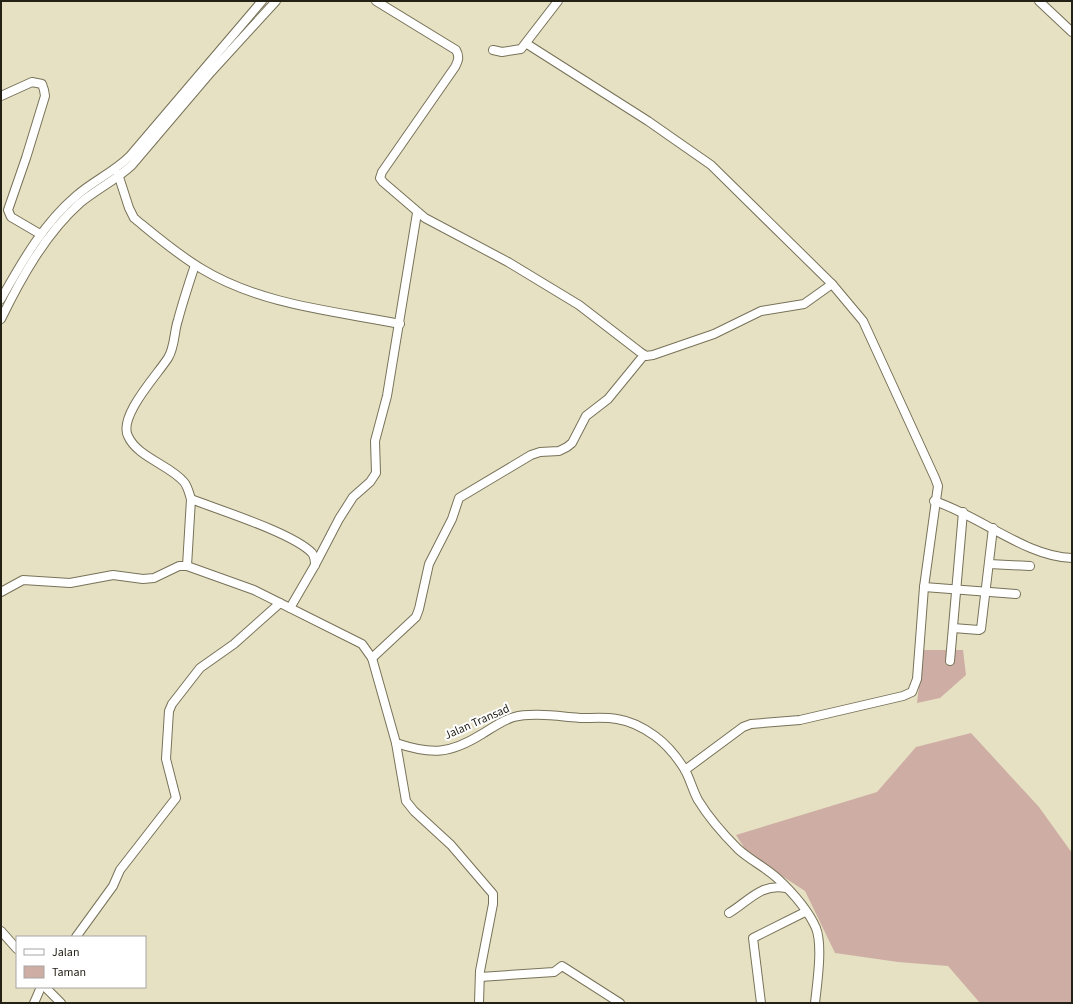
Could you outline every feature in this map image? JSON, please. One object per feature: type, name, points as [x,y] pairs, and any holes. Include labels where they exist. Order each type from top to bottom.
[{"type":"street","points":[[1,299],[40,234],[60,210],[77,194],[117,168],[130,156],[262,1]]},
{"type":"street","points":[[1,319],[24,277],[58,228],[80,204],[119,177],[132,165],[212,72],[276,1]]},
{"type":"street","points":[[376,1],[435,35],[456,50],[458,54],[458,60],[455,67],[382,172],[380,178],[383,182],[417,213],[508,262],[579,305],[644,355],[653,355],[714,334],[761,311],[804,304],[832,284]]},
{"type":"street","points":[[493,50],[499,52],[513,51],[527,44],[558,1]]},
{"type":"street","points":[[1039,1],[1072,32]]},
{"type":"street","points":[[527,44],[648,122],[711,165],[832,284],[867,329],[936,478],[938,486],[934,501],[924,587],[917,679],[912,692],[903,696],[800,720],[751,724],[743,727],[685,770]]},
{"type":"street","points":[[1,96],[32,82],[42,84],[44,90],[44,96],[26,158],[8,210],[11,216],[40,234]]},
{"type":"street","points":[[117,168],[129,208],[134,218],[202,270],[260,295],[400,324]]},
{"type":"street","points":[[290,608],[315,565],[342,513],[353,497],[370,482],[376,473],[375,441],[387,396],[417,213]]},
{"type":"street","points":[[187,566],[191,499],[183,481],[141,451],[128,437],[126,430],[129,418],[146,386],[170,356],[178,320],[195,265]]},
{"type":"street","points":[[372,658],[417,615],[429,564],[452,519],[459,498],[530,455],[559,451],[567,447],[572,443],[586,416],[608,399],[644,355]]},
{"type":"street","points":[[191,499],[291,539],[311,552],[315,558],[315,565]]},
{"type":"street","points":[[934,501],[963,512],[1036,549],[1061,558],[1072,558]]},
{"type":"street","points":[[950,661],[963,512]]},
{"type":"street","points":[[953,628],[981,630],[993,528]]},
{"type":"street","points":[[989,564],[1030,566]]},
{"type":"street","points":[[1,592],[23,580],[70,583],[113,575],[143,579],[154,578],[163,572],[179,566],[187,566],[254,590],[362,644],[372,658],[396,743],[405,797],[409,806],[451,845],[493,894],[493,904],[480,976],[479,1003]]},
{"type":"street","points":[[924,587],[986,593],[1016,594]]},
{"type":"street","points":[[77,936],[113,886],[120,870],[176,798],[166,755],[169,710],[172,704],[200,668],[234,644],[280,602]]},
{"type":"street","name":"Jalan Transad","points":[[396,743],[420,751],[436,752],[449,749],[474,739],[514,717],[530,716],[615,719],[628,722],[655,736],[671,751],[685,770],[698,799],[709,816],[742,853],[776,877],[805,912],[816,928],[819,950],[815,1003]]},
{"type":"street","points":[[729,913],[752,896],[769,887],[775,886],[786,888]]},
{"type":"street","points":[[761,1003],[753,938],[805,912]]},
{"type":"street","points":[[1,931],[16,948]]},
{"type":"street","points":[[480,976],[554,972],[562,966],[620,1003]]},
{"type":"street","points":[[34,1003],[41,988]]},
{"type":"street","points":[[46,988],[61,1003]]},
{"type":"green space","points":[[923,650],[963,650],[966,675],[940,698],[917,703]]},
{"type":"green space","points":[[971,733],[1039,807],[1072,853],[1072,1003],[980,1003],[948,966],[898,962],[835,953],[805,891],[748,854],[736,835],[877,792],[916,747]]}]
